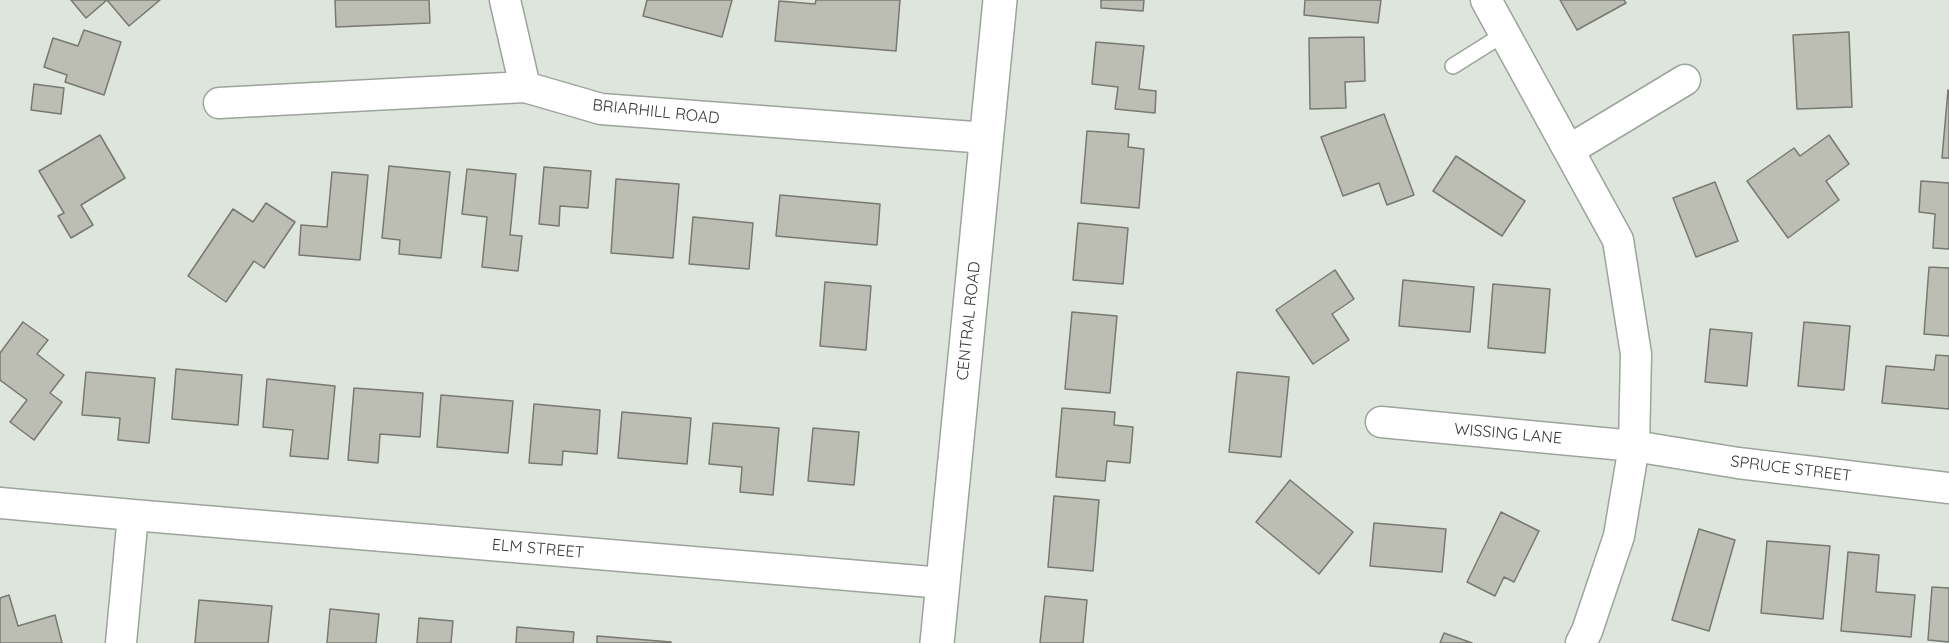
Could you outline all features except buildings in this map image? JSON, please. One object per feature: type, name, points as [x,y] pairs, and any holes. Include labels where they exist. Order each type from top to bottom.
[{"type":"main road","name":"CENTRAL ROAD","points":[[937,643],[1000,0]]},
{"type":"street","points":[[505,0],[525,87]]},
{"type":"street","points":[[1486,0],[1618,240],[1636,354],[1634,446],[1619,536],[1581,643]]},
{"type":"street","points":[[1569,150],[1685,80]]},
{"type":"street","name":"BRIARHILL ROAD","points":[[219,103],[525,87],[601,109],[987,138]]},
{"type":"street","name":"WISSING LANE","points":[[1381,422],[1634,446]]},
{"type":"street","name":"SPRUCE STREET","points":[[1634,446],[1738,463],[1949,488]]},
{"type":"street","name":"ELM STREET","points":[[0,503],[943,583]]},
{"type":"street","points":[[121,643],[133,515]]},
{"type":"lane","points":[[1453,66],[1504,34]]}]
